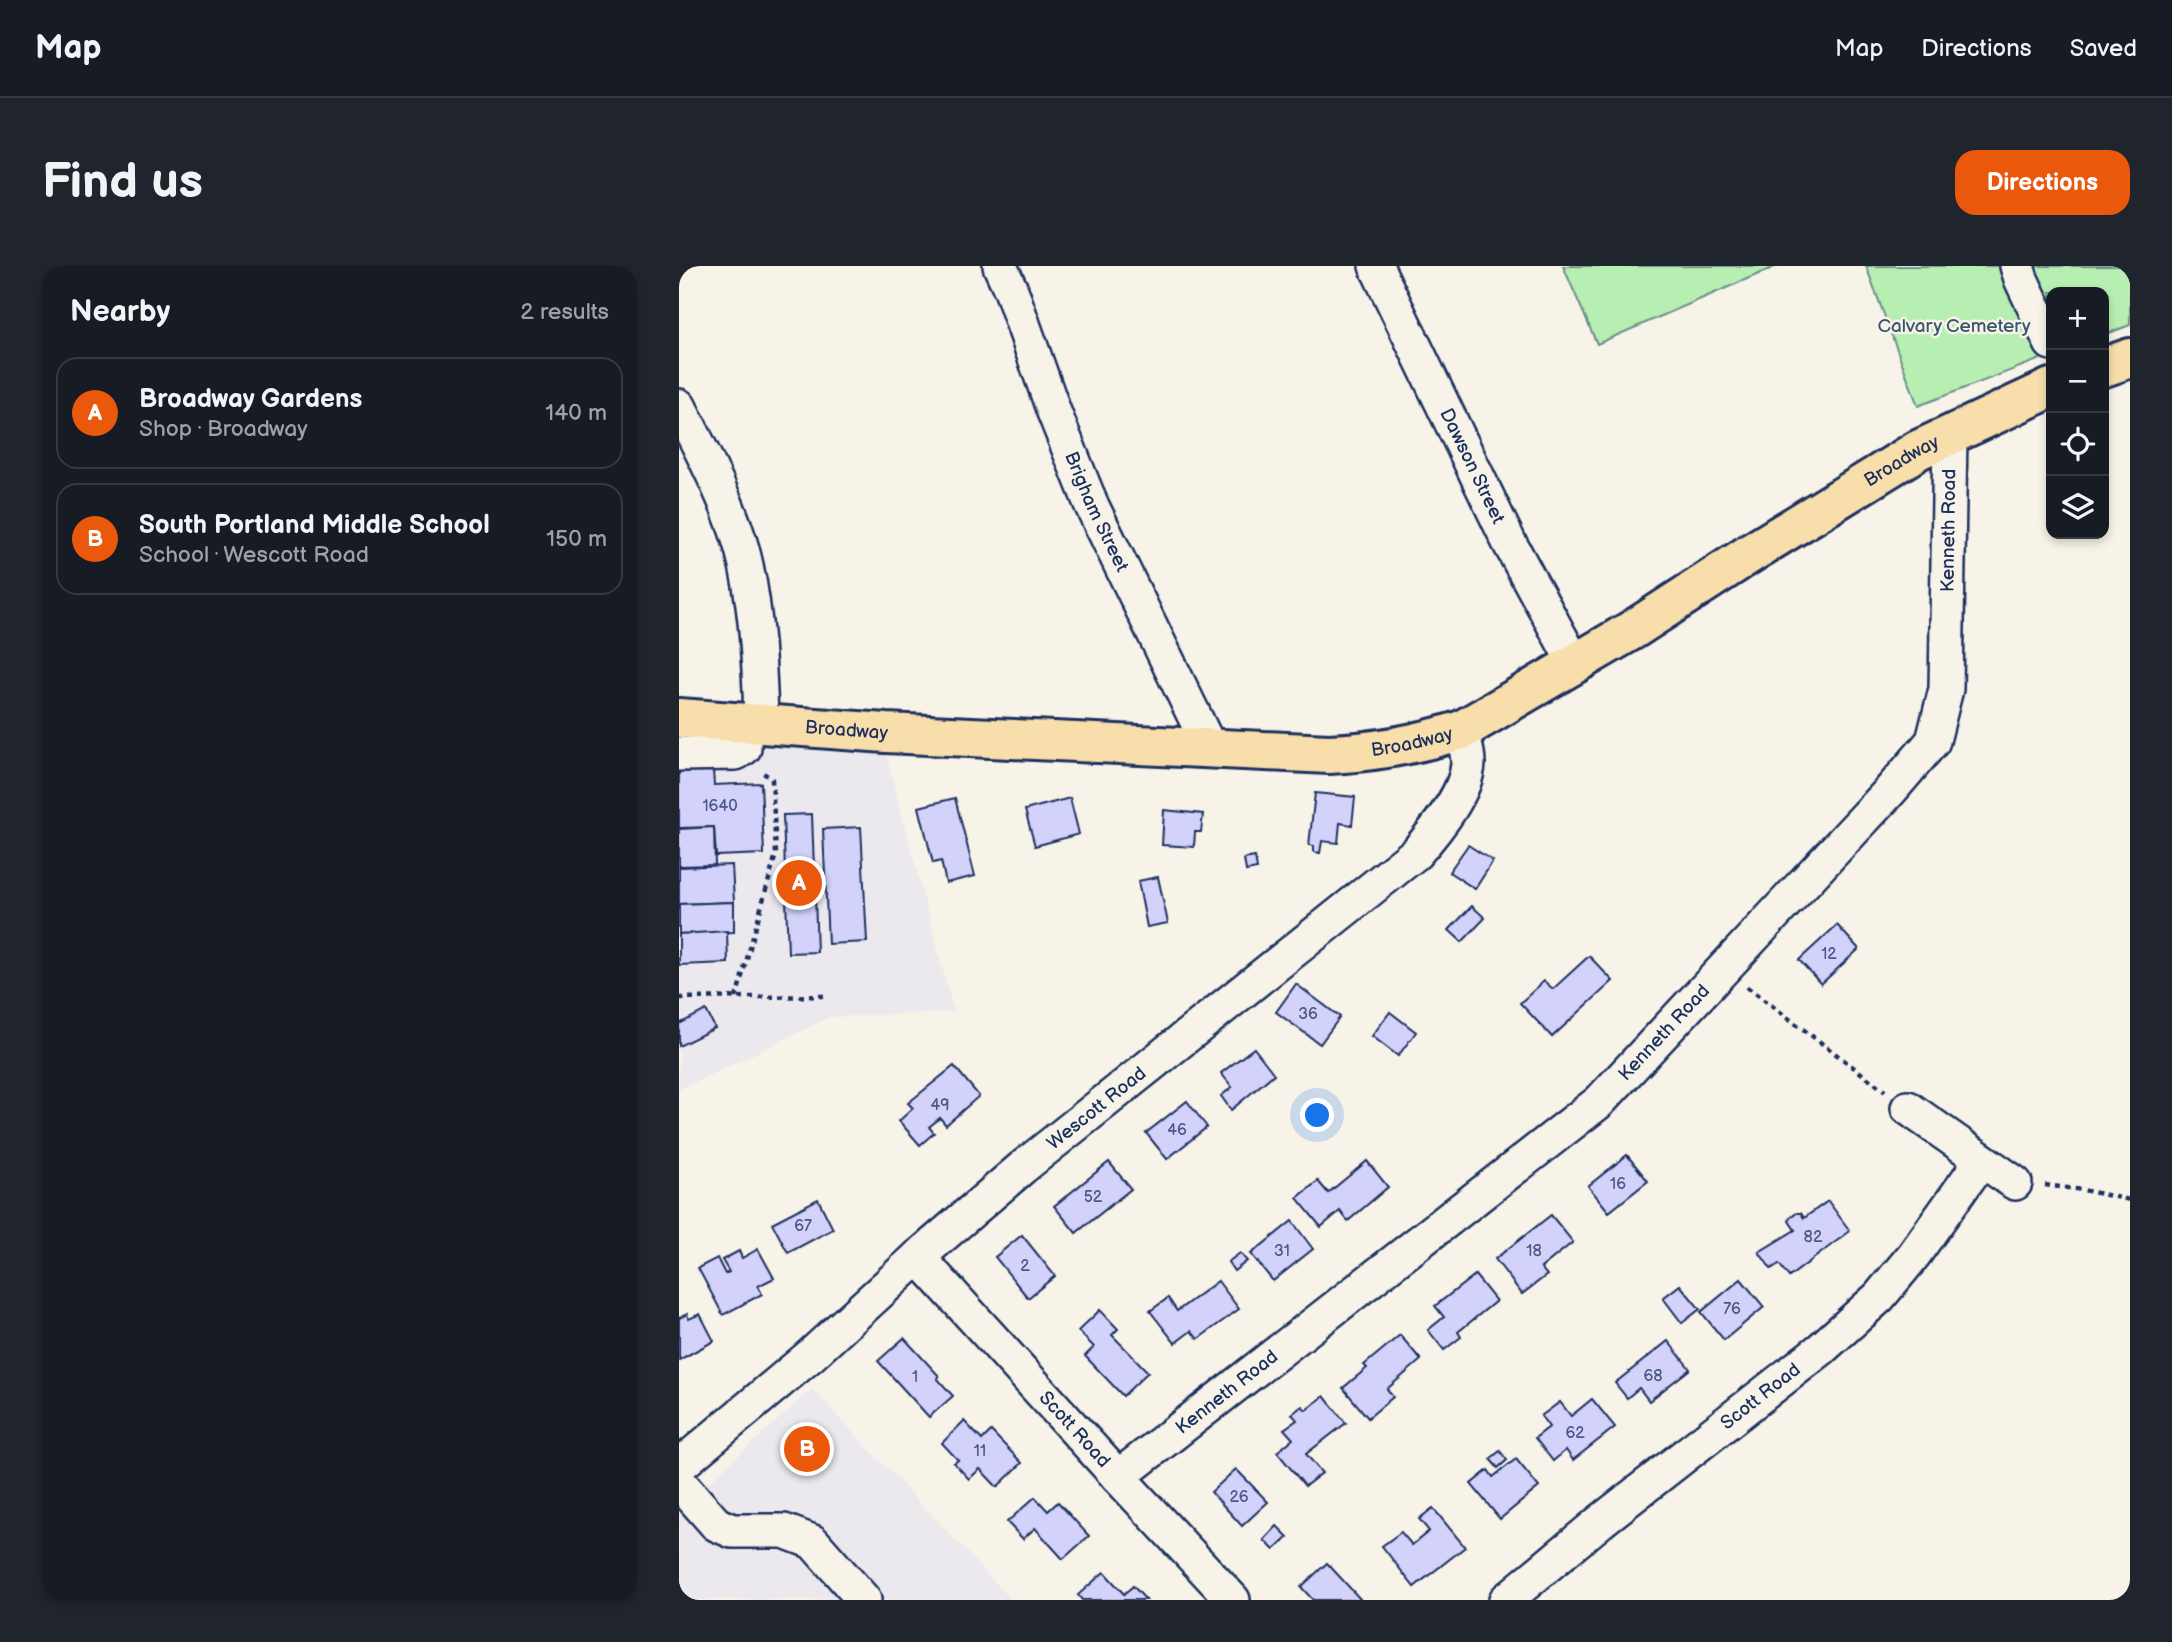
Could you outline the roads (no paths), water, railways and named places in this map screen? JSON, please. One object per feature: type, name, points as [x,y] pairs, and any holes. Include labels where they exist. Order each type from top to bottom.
[{"type":"main road","points":[[2109,366],[2130,358]]},
{"type":"main road","name":"Broadway","points":[[679,718],[747,734],[1329,754],[1413,744],[1462,730],[1575,664],[1881,472],[1950,434],[2046,390]]},
{"type":"street","name":"Brigham Street","points":[[1000,266],[1091,504],[1211,750]]},
{"type":"street","name":"Dawson Street","points":[[1376,266],[1509,542],[1575,664]]},
{"type":"street","points":[[2017,266],[2046,332]]},
{"type":"street","points":[[679,407],[732,520],[742,551],[749,583],[760,680],[747,734],[679,754]]},
{"type":"street","name":"Kenneth Road","points":[[1118,1477],[1599,1102],[1933,741],[1946,689],[1950,434]]},
{"type":"street","name":"Wescott Road","points":[[679,1466],[810,1356],[918,1257],[1023,1167],[1416,853],[1447,814],[1464,778],[1468,764],[1462,730]]},
{"type":"street","points":[[1908,1108],[2015,1183]]},
{"type":"street","name":"Scott Road","points":[[1506,1600],[1601,1521],[1821,1349],[1879,1297],[1913,1256],[1981,1161]]},
{"type":"street","name":"Scott Road","points":[[918,1257],[1233,1600]]},
{"type":"street","points":[[679,1482],[716,1524],[732,1531],[784,1531],[813,1542],[864,1600]]},
{"type":"place","name":"Broadway Gardens","points":[[799,883]]},
{"type":"place","name":"South Portland Middle School","points":[[807,1449]]},
{"type":"park label","name":"Calvary Cemetery","points":[[1954,326]]}]
